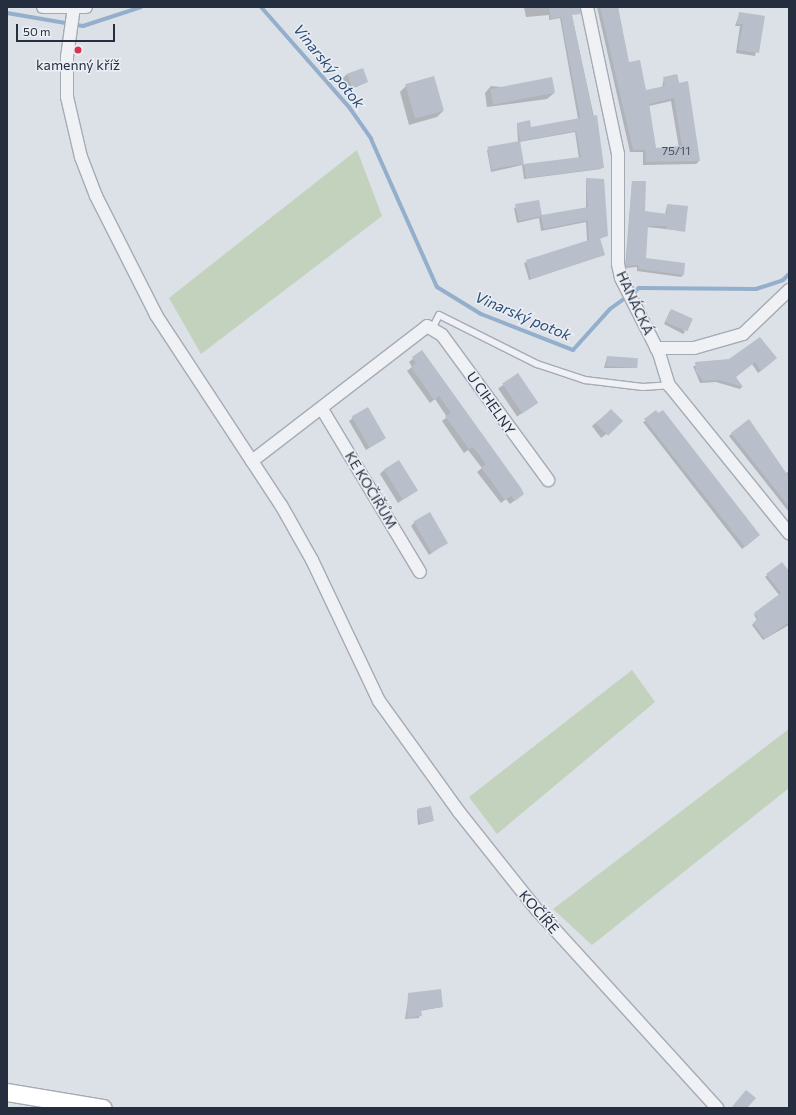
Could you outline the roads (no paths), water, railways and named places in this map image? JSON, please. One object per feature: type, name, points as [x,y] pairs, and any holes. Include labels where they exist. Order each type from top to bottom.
[{"type":"main road","points":[[7,1092],[103,1108]]},
{"type":"street","points":[[43,7],[73,12],[86,7]]},
{"type":"street","name":"HANÁCKÁ","points":[[587,7],[616,145],[618,264],[629,295],[656,348],[669,385],[789,533]]},
{"type":"street","name":"KOČÍŘE","points":[[73,12],[69,38],[69,110],[81,157],[96,196],[156,315],[252,461],[312,560],[379,701],[459,812],[537,910],[717,1108]]},
{"type":"street","points":[[656,348],[694,348],[743,334],[789,290]]},
{"type":"street","points":[[252,461],[322,409],[420,329],[433,327]]},
{"type":"street","name":"U CIHELNY","points":[[433,327],[548,480]]},
{"type":"street","name":"KE KOČIŘŮM","points":[[322,409],[420,572]]},
{"type":"lane","points":[[433,327],[439,315],[537,364],[585,380],[643,387],[669,385]]},
{"type":"waterway","name":"Vinarský potok","points":[[7,13],[83,26],[141,7]]},
{"type":"waterway","name":"Vinarský potok","points":[[261,7],[349,107],[371,139],[437,287],[481,314],[573,350],[610,309],[639,288],[756,289],[783,280],[789,274]]},
{"type":"place","name":"kamenný kříž","points":[[78,50]]}]
